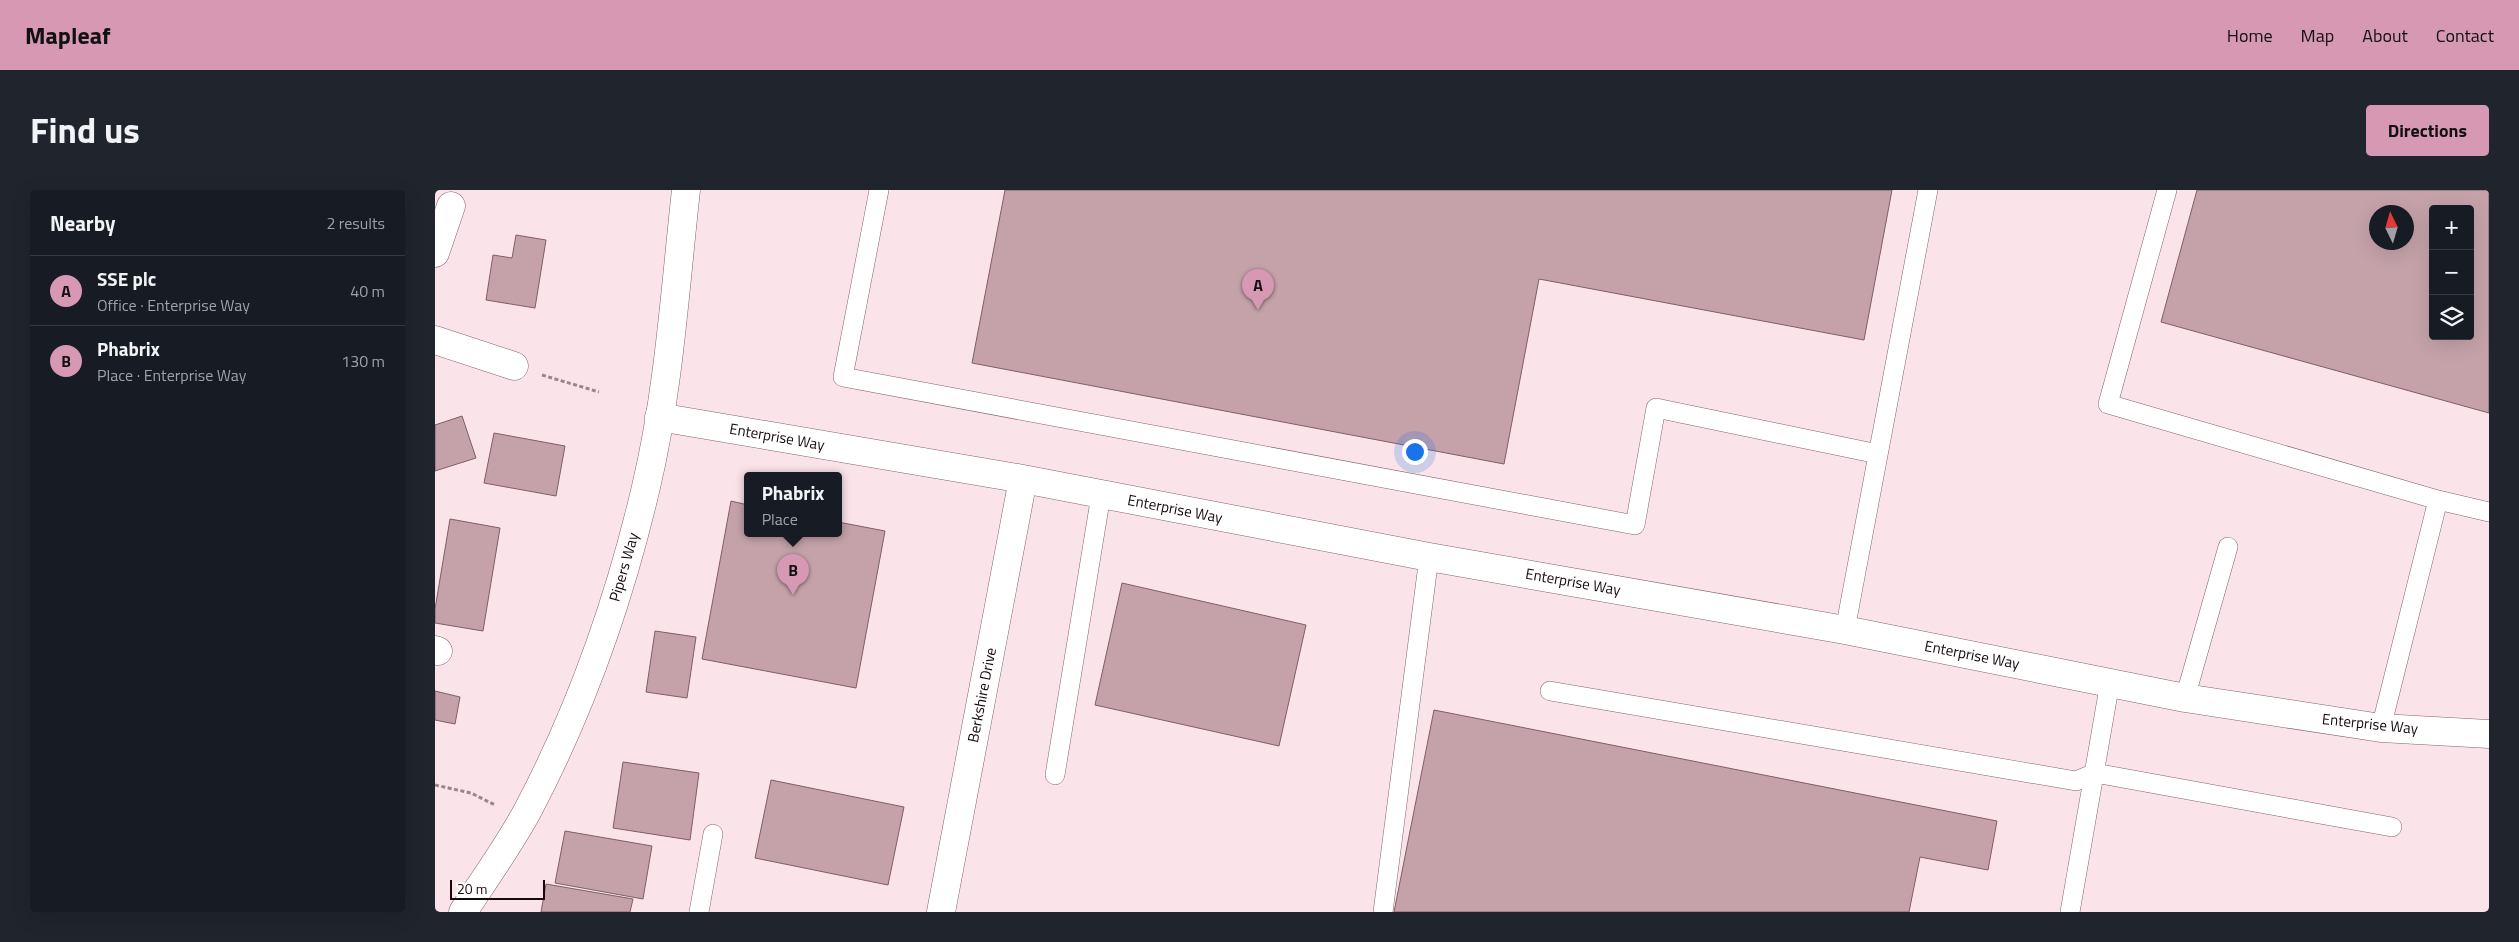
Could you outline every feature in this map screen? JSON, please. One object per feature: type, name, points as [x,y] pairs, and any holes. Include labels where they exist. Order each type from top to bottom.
[{"type":"street","name":"Pipers Way","points":[[463,912],[529,807],[580,699],[611,614],[646,486],[659,417],[672,335],[686,190]]},
{"type":"street","points":[[435,254],[451,206]]},
{"type":"street","points":[[435,340],[514,366]]},
{"type":"street","name":"Enterprise Way","points":[[659,417],[1023,479],[1429,556],[1845,630],[2185,698],[2381,728],[2489,734]]},
{"type":"street","name":"Berkshire Drive","points":[[941,912],[1023,479]]},
{"type":"lane","points":[[879,190],[843,377],[1635,525],[1655,408],[1878,454]]},
{"type":"lane","points":[[1845,630],[1927,190]]},
{"type":"lane","points":[[2167,190],[2108,404],[2438,500],[2489,512]]},
{"type":"lane","points":[[1055,775],[1101,495]]},
{"type":"lane","points":[[2381,728],[2438,500]]},
{"type":"lane","points":[[2185,698],[2228,547]]},
{"type":"lane","points":[[1383,912],[1429,556]]},
{"type":"lane","points":[[2070,912],[2109,682]]},
{"type":"lane","points":[[1550,691],[2075,781],[2095,773],[2392,828]]},
{"type":"lane","points":[[699,912],[713,834]]},
{"type":"path","points":[[514,366],[599,392]]},
{"type":"path","points":[[435,785],[471,793]]},
{"type":"building","points":[[1005,190],[1892,190],[1864,340],[1539,279],[1504,464],[972,363]]},
{"type":"building","points":[[2197,190],[2489,190],[2489,413],[2161,322]]},
{"type":"building","points":[[516,235],[546,240],[535,308],[486,300],[493,255],[512,258]]},
{"type":"building","points":[[462,416],[476,458],[435,471],[435,425]]},
{"type":"building","points":[[494,433],[565,446],[556,496],[484,483]]},
{"type":"building","points":[[731,501],[744,504],[744,537],[842,537],[842,523],[885,531],[856,688],[702,659]]},
{"type":"building","points":[[450,519],[500,528],[483,631],[435,623],[435,609]]},
{"type":"building","points":[[1122,583],[1306,625],[1279,746],[1095,705]]},
{"type":"building","points":[[655,631],[696,637],[687,698],[646,692]]},
{"type":"building","points":[[435,691],[460,697],[455,724],[435,720]]},
{"type":"building","points":[[1434,710],[1997,821],[1988,870],[1920,857],[1909,912],[1394,912]]},
{"type":"building","points":[[623,762],[699,773],[690,840],[613,828]]},
{"type":"building","points":[[771,780],[904,807],[888,885],[755,858]]},
{"type":"building","points":[[565,831],[652,846],[643,899],[555,883]]},
{"type":"building","points":[[546,884],[633,899],[630,912],[541,912]]},
{"type":"place","name":"SSE plc","points":[[1258,310]]},
{"type":"place","name":"Phabrix","points":[[793,595]]}]
